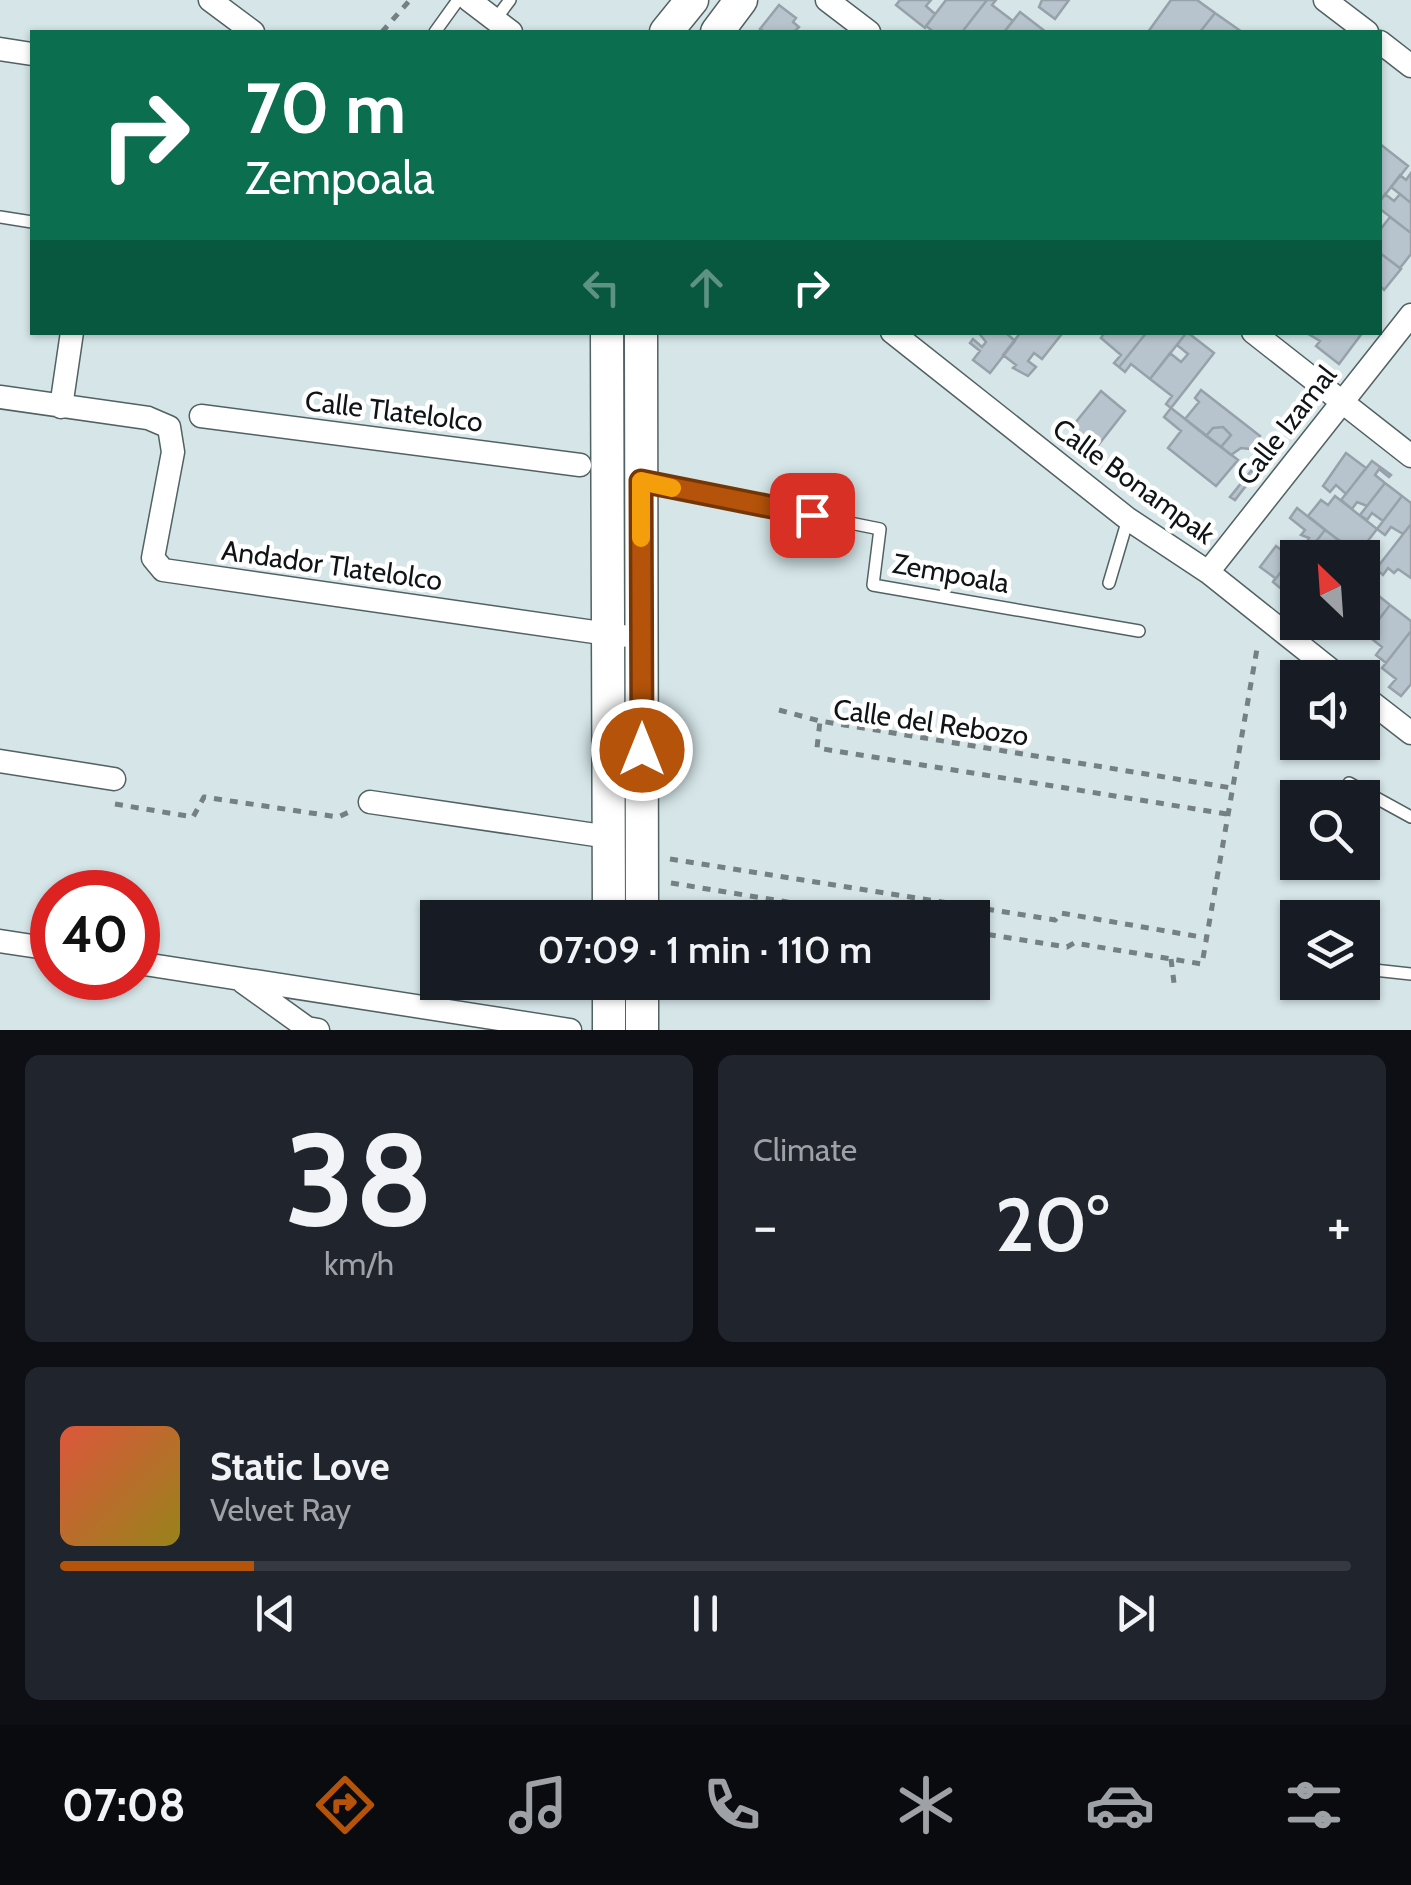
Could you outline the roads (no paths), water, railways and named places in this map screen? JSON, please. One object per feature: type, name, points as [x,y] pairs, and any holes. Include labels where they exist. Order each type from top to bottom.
[{"type":"street","points":[[210,0],[251,30]]},
{"type":"street","points":[[470,0],[506,29]]},
{"type":"street","points":[[668,30],[692,0]]},
{"type":"street","points":[[718,30],[741,0]]},
{"type":"street","points":[[827,0],[866,30]]},
{"type":"street","points":[[1325,0],[1364,30]]},
{"type":"street","points":[[1382,44],[1411,66]]},
{"type":"street","points":[[0,49],[30,54]]},
{"type":"street","name":"Calle Izamal","points":[[1208,572],[1411,315]]},
{"type":"street","points":[[0,397],[61,407],[72,335]]},
{"type":"street","points":[[607,335],[609,900]]},
{"type":"street","points":[[641,335],[642,900]]},
{"type":"street","name":"Calle Bonampak","points":[[896,335],[1128,519],[1208,572],[1319,660]]},
{"type":"street","points":[[1257,335],[1411,456]]},
{"type":"street","name":"Andador Tlatelolco","points":[[61,407],[148,418],[169,427],[172,452],[153,558],[163,570],[642,638]]},
{"type":"street","name":"Calle Tlatelolco","points":[[201,416],[580,465]]},
{"type":"street","points":[[1380,709],[1411,733]]},
{"type":"street","points":[[0,760],[114,779]]},
{"type":"street","points":[[370,802],[609,836]]},
{"type":"street","points":[[0,940],[30,945]]},
{"type":"street","points":[[160,967],[570,1030]]},
{"type":"street","points":[[240,980],[307,1028],[318,1030]]},
{"type":"street","points":[[609,1000],[609,1030]]},
{"type":"street","points":[[642,1000],[642,1030]]},
{"type":"lane","points":[[436,30],[458,0]]},
{"type":"lane","points":[[506,29],[510,0]]},
{"type":"lane","points":[[0,217],[30,222]]},
{"type":"lane","name":"Zempoala","points":[[641,481],[880,529],[873,585],[1139,631]]},
{"type":"lane","points":[[1110,583],[1128,519]]},
{"type":"lane","points":[[1380,800],[1411,817]]},
{"type":"lane","points":[[1380,971],[1411,974]]}]
